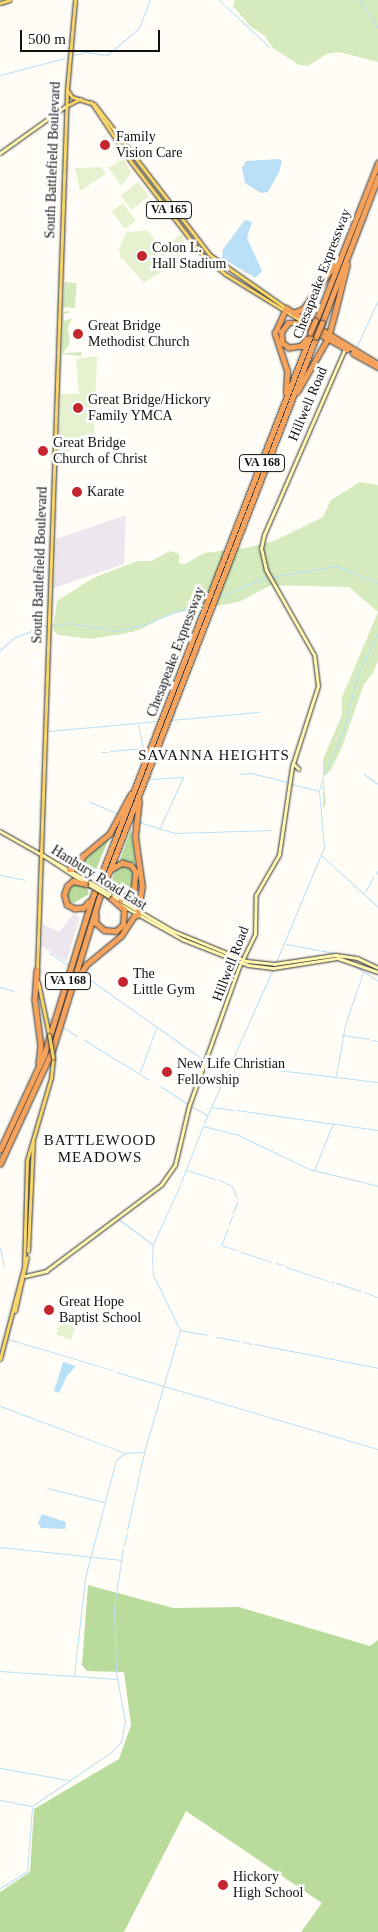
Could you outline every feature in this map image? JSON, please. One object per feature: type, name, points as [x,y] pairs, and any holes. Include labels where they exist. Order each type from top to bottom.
[{"type":"highway","name":"Chesapeake Expressway","points":[[317,322],[378,163]]},
{"type":"highway","name":"Chesapeake Expressway","points":[[0,1164],[48,1062],[109,872],[214,600],[215,592],[281,411],[317,322],[351,247],[378,177]]},
{"type":"highway","points":[[281,411],[288,377],[275,333],[284,308],[300,312],[337,261],[352,229]]},
{"type":"highway","points":[[285,418],[328,336],[351,247]]},
{"type":"highway","name":"VA 165","points":[[284,308],[378,366]]},
{"type":"highway","points":[[335,311],[331,332],[346,347]]},
{"type":"highway","points":[[312,335],[304,344],[295,348],[285,346],[280,338],[282,328],[292,322],[316,330]]},
{"type":"highway","name":"VA 165","points":[[316,330],[328,336]]},
{"type":"highway","name":"Chesapeake Expressway","points":[[0,1150],[53,1032],[99,883],[208,602],[215,592],[285,418],[312,335]]},
{"type":"highway","points":[[69,870],[76,868],[84,856],[110,833],[144,765]]},
{"type":"highway","points":[[70,994],[84,968],[121,936],[138,913],[142,886],[136,825],[146,776]]},
{"type":"highway","points":[[109,872],[122,862],[131,865],[136,872],[134,890],[121,900]]},
{"type":"highway","points":[[90,883],[78,881],[69,883],[64,893],[67,905],[75,909],[84,908],[99,883]]},
{"type":"highway","points":[[99,899],[96,923],[104,930],[116,930],[124,924],[125,914],[109,895]]},
{"type":"highway","points":[[33,1078],[41,1049],[35,1000],[37,970]]},
{"type":"main road","points":[[0,3],[10,0]]},
{"type":"main road","name":"South Battlefield Boulevard","points":[[0,1359],[24,1267],[26,1178],[36,1127],[51,1078],[53,1058],[40,998],[37,970],[66,106],[76,0]]},
{"type":"main road","name":"VA 165","points":[[67,90],[72,97],[90,102],[210,255],[316,330]]},
{"type":"main road","points":[[66,106],[84,99]]},
{"type":"main road","name":"VA 165","points":[[90,102],[203,256],[218,269],[284,308]]},
{"type":"main road","points":[[94,109],[112,128]]},
{"type":"main road","name":"South Battlefield Boulevard","points":[[5,1340],[25,1276],[30,1170],[36,1127]]},
{"type":"street","points":[[0,153],[66,106]]},
{"type":"street","name":"Hillwell Road","points":[[25,1276],[46,1271],[157,1188],[171,1174],[190,1106],[242,961],[256,929],[256,895],[279,855],[293,763],[318,690],[319,676],[312,652],[266,570],[261,553],[264,535],[346,347]]},
{"type":"street","points":[[293,763],[299,769]]},
{"type":"street","points":[[0,831],[42,854]]},
{"type":"street","name":"Hanbury Road East","points":[[42,854],[138,913],[173,931],[242,961],[268,964],[336,955],[357,958],[378,970]]},
{"type":"street","name":"Hanbury Road East","points":[[42,854],[90,883]]},
{"type":"street","name":"Hanbury Road East","points":[[109,895],[121,900],[138,913]]},
{"type":"shaded area","points":[[126,515],[124,564],[54,588],[56,539]]},
{"type":"shaded area","points":[[73,914],[80,917],[66,962],[42,946],[43,924],[59,932]]},
{"type":"green space","points":[[235,0],[378,0],[378,62],[339,52],[327,54],[308,66],[299,65],[273,48],[264,35],[251,27],[233,6]]},
{"type":"green space","points":[[123,158],[131,173],[121,186],[109,168]]},
{"type":"green space","points":[[101,167],[106,174],[80,191],[75,168]]},
{"type":"green space","points":[[138,182],[149,196],[132,210],[121,196]]},
{"type":"green space","points":[[123,203],[136,221],[125,229],[112,211]]},
{"type":"green space","name":"Colon L. Hall Stadium","points":[[145,230],[150,233],[165,255],[163,257],[169,267],[144,283],[123,259],[121,260],[119,249],[126,233]]},
{"type":"green space","points":[[182,234],[185,248],[177,260],[166,245]]},
{"type":"green space","points":[[65,282],[77,283],[75,308],[63,307]]},
{"type":"green space","points":[[68,310],[70,313],[64,314],[64,321],[72,318],[68,328],[70,343],[63,353],[82,352],[81,356],[62,354],[63,313]]},
{"type":"green space","name":"Great Bridge/Hickory Family YMCA","points":[[97,356],[94,442],[58,455],[61,394],[79,394],[76,359]]},
{"type":"green space","points":[[360,482],[378,485],[378,612],[349,587],[271,585],[239,602],[170,614],[139,630],[123,634],[90,639],[58,635],[53,629],[57,601],[93,578],[138,561],[151,561],[170,551],[179,554],[179,563],[185,564],[204,553],[246,548],[274,541],[323,517],[331,500]]},
{"type":"green space","points":[[378,612],[378,660],[373,673],[364,684],[342,747],[331,770],[323,777],[323,759],[342,715],[342,697]]},
{"type":"green space","points":[[323,777],[326,804],[323,808]]},
{"type":"green space","points":[[131,829],[135,862],[132,863],[120,860]]},
{"type":"green space","points":[[109,838],[95,872],[86,868],[84,860]]},
{"type":"green space","points":[[123,865],[132,868],[134,882],[130,890],[124,890],[112,881],[115,869]]},
{"type":"green space","points":[[76,882],[86,886],[89,894],[74,903],[69,901],[67,893]]},
{"type":"green space","points":[[64,1310],[79,1315],[71,1340],[56,1335]]},
{"type":"green space","points":[[88,1585],[173,1608],[239,1607],[370,1646],[378,1640],[378,1932],[301,1932],[322,1903],[186,1811],[124,1932],[0,1932],[0,1892],[30,1872],[34,1809],[119,1759],[131,1725],[124,1672],[87,1671],[82,1665]]},
{"type":"water","points":[[279,159],[282,161],[279,172],[268,192],[261,193],[245,183],[242,168],[246,161]]},
{"type":"water","points":[[245,220],[252,222],[247,238],[262,271],[255,278],[222,258],[223,249]]},
{"type":"water","points":[[63,1362],[76,1366],[67,1376],[59,1393],[54,1391]]},
{"type":"water","points":[[42,1514],[66,1522],[65,1529],[41,1528],[38,1523]]},
{"type":"waterway","points":[[74,55],[86,52],[107,55],[139,28],[150,0]]},
{"type":"waterway","points":[[219,0],[269,47]]},
{"type":"waterway","points":[[360,0],[378,28]]},
{"type":"waterway","points":[[0,75],[65,58]]},
{"type":"waterway","points":[[356,348],[378,300]]},
{"type":"waterway","points":[[217,598],[264,578],[336,566],[378,583]]},
{"type":"waterway","points":[[0,650],[15,637],[45,626],[70,623],[115,631],[142,625],[206,600]]},
{"type":"waterway","points":[[324,774],[343,732],[357,676],[378,633]]},
{"type":"waterway","points":[[170,720],[259,712]]},
{"type":"waterway","points":[[49,731],[158,721]]},
{"type":"waterway","points":[[138,724],[145,757]]},
{"type":"waterway","points":[[110,751],[142,748]]},
{"type":"waterway","points":[[101,752],[107,752]]},
{"type":"waterway","points":[[239,774],[251,773],[287,782]]},
{"type":"waterway","points":[[364,774],[378,784]]},
{"type":"waterway","points":[[148,776],[151,779],[183,777],[159,830]]},
{"type":"waterway","points":[[276,962],[324,847],[319,791],[323,777]]},
{"type":"waterway","points":[[291,784],[319,791]]},
{"type":"waterway","points":[[90,802],[118,814]]},
{"type":"waterway","points":[[139,822],[176,833],[271,830]]},
{"type":"waterway","points":[[322,856],[378,907]]},
{"type":"waterway","points":[[376,874],[378,870]]},
{"type":"waterway","points":[[0,875],[25,880]]},
{"type":"waterway","points":[[365,892],[374,876]]},
{"type":"waterway","points":[[286,944],[340,954]]},
{"type":"waterway","points":[[50,953],[69,966]]},
{"type":"waterway","points":[[352,964],[378,981]]},
{"type":"waterway","points":[[204,1123],[273,969]]},
{"type":"waterway","points":[[346,1022],[363,972]]},
{"type":"waterway","points":[[82,974],[205,1061]]},
{"type":"waterway","points":[[0,987],[13,991]]},
{"type":"waterway","points":[[46,1017],[53,1021]]},
{"type":"waterway","points":[[336,1076],[345,1025]]},
{"type":"waterway","points":[[63,1027],[77,1036]]},
{"type":"waterway","points":[[140,1072],[156,1028]]},
{"type":"waterway","points":[[342,1035],[369,1039]]},
{"type":"waterway","points":[[84,1040],[148,1079]]},
{"type":"waterway","points":[[372,1040],[377,1041]]},
{"type":"waterway","points":[[208,1063],[224,1074]]},
{"type":"waterway","points":[[277,1070],[378,1082]]},
{"type":"waterway","points":[[160,1086],[188,1104]]},
{"type":"waterway","points":[[191,1106],[207,1115]]},
{"type":"waterway","points":[[212,1107],[233,1110]]},
{"type":"waterway","points":[[236,1110],[378,1130]]},
{"type":"waterway","points":[[314,1170],[333,1123]]},
{"type":"waterway","points":[[203,1126],[238,1135],[309,1169],[378,1186]]},
{"type":"waterway","points":[[181,1182],[203,1126]]},
{"type":"waterway","points":[[187,1170],[215,1179]]},
{"type":"waterway","points":[[219,1180],[232,1186],[237,1198]]},
{"type":"waterway","points":[[127,1530],[144,1452],[180,1330],[153,1275],[152,1258],[153,1244],[180,1185]]},
{"type":"waterway","points":[[233,1213],[237,1202]]},
{"type":"waterway","points":[[229,1224],[232,1216]]},
{"type":"waterway","points":[[117,1218],[152,1244]]},
{"type":"waterway","points":[[228,1228],[221,1245],[238,1251]]},
{"type":"waterway","points":[[0,1248],[4,1267]]},
{"type":"waterway","points":[[241,1252],[271,1262]]},
{"type":"waterway","points":[[276,1263],[283,1265]]},
{"type":"waterway","points":[[286,1267],[328,1281]]},
{"type":"waterway","points":[[336,1283],[361,1291]]},
{"type":"waterway","points":[[364,1292],[378,1297]]},
{"type":"waterway","points":[[180,1330],[207,1335]]},
{"type":"waterway","points":[[216,1337],[239,1341]]},
{"type":"waterway","points":[[8,1339],[112,1370]]},
{"type":"waterway","points":[[243,1342],[252,1344]]},
{"type":"waterway","points":[[255,1344],[378,1368]]},
{"type":"waterway","points":[[116,1372],[378,1449]]},
{"type":"waterway","points":[[0,1406],[125,1453],[143,1452]]},
{"type":"waterway","points":[[74,1676],[85,1578],[116,1460],[125,1453]]},
{"type":"waterway","points":[[47,1488],[103,1502]]},
{"type":"waterway","points":[[124,1545],[127,1533]]},
{"type":"waterway","points":[[0,1547],[121,1560]]},
{"type":"waterway","points":[[0,1800],[32,1806],[110,1753],[121,1742],[125,1722],[116,1672],[114,1607],[123,1548]]},
{"type":"waterway","points":[[0,1671],[118,1679]]},
{"type":"waterway","points":[[0,1768],[69,1780]]},
{"type":"waterway","points":[[0,1888],[27,1872],[32,1807]]},
{"type":"place","name":"Family Vision Care","points":[[105,145]]},
{"type":"place","name":"Colon L. Hall Stadium","points":[[142,256]]},
{"type":"place","name":"Great Bridge Methodist Church","points":[[78,334]]},
{"type":"place","name":"Great Bridge/Hickory Family YMCA","points":[[78,408]]},
{"type":"place","name":"Great Bridge Church of Christ","points":[[43,451]]},
{"type":"place","name":"Karate","points":[[77,492]]},
{"type":"place","name":"The Little Gym","points":[[123,982]]},
{"type":"place","name":"New Life Christian Fellowship","points":[[167,1072]]},
{"type":"place","name":"Great Hope Baptist School","points":[[49,1310]]},
{"type":"place","name":"Hickory High School","points":[[223,1885]]},
{"type":"district","name":"SAVANNA HEIGHTS","points":[[214,756]]},
{"type":"district","name":"BATTLEWOOD MEADOWS","points":[[100,1148]]}]
